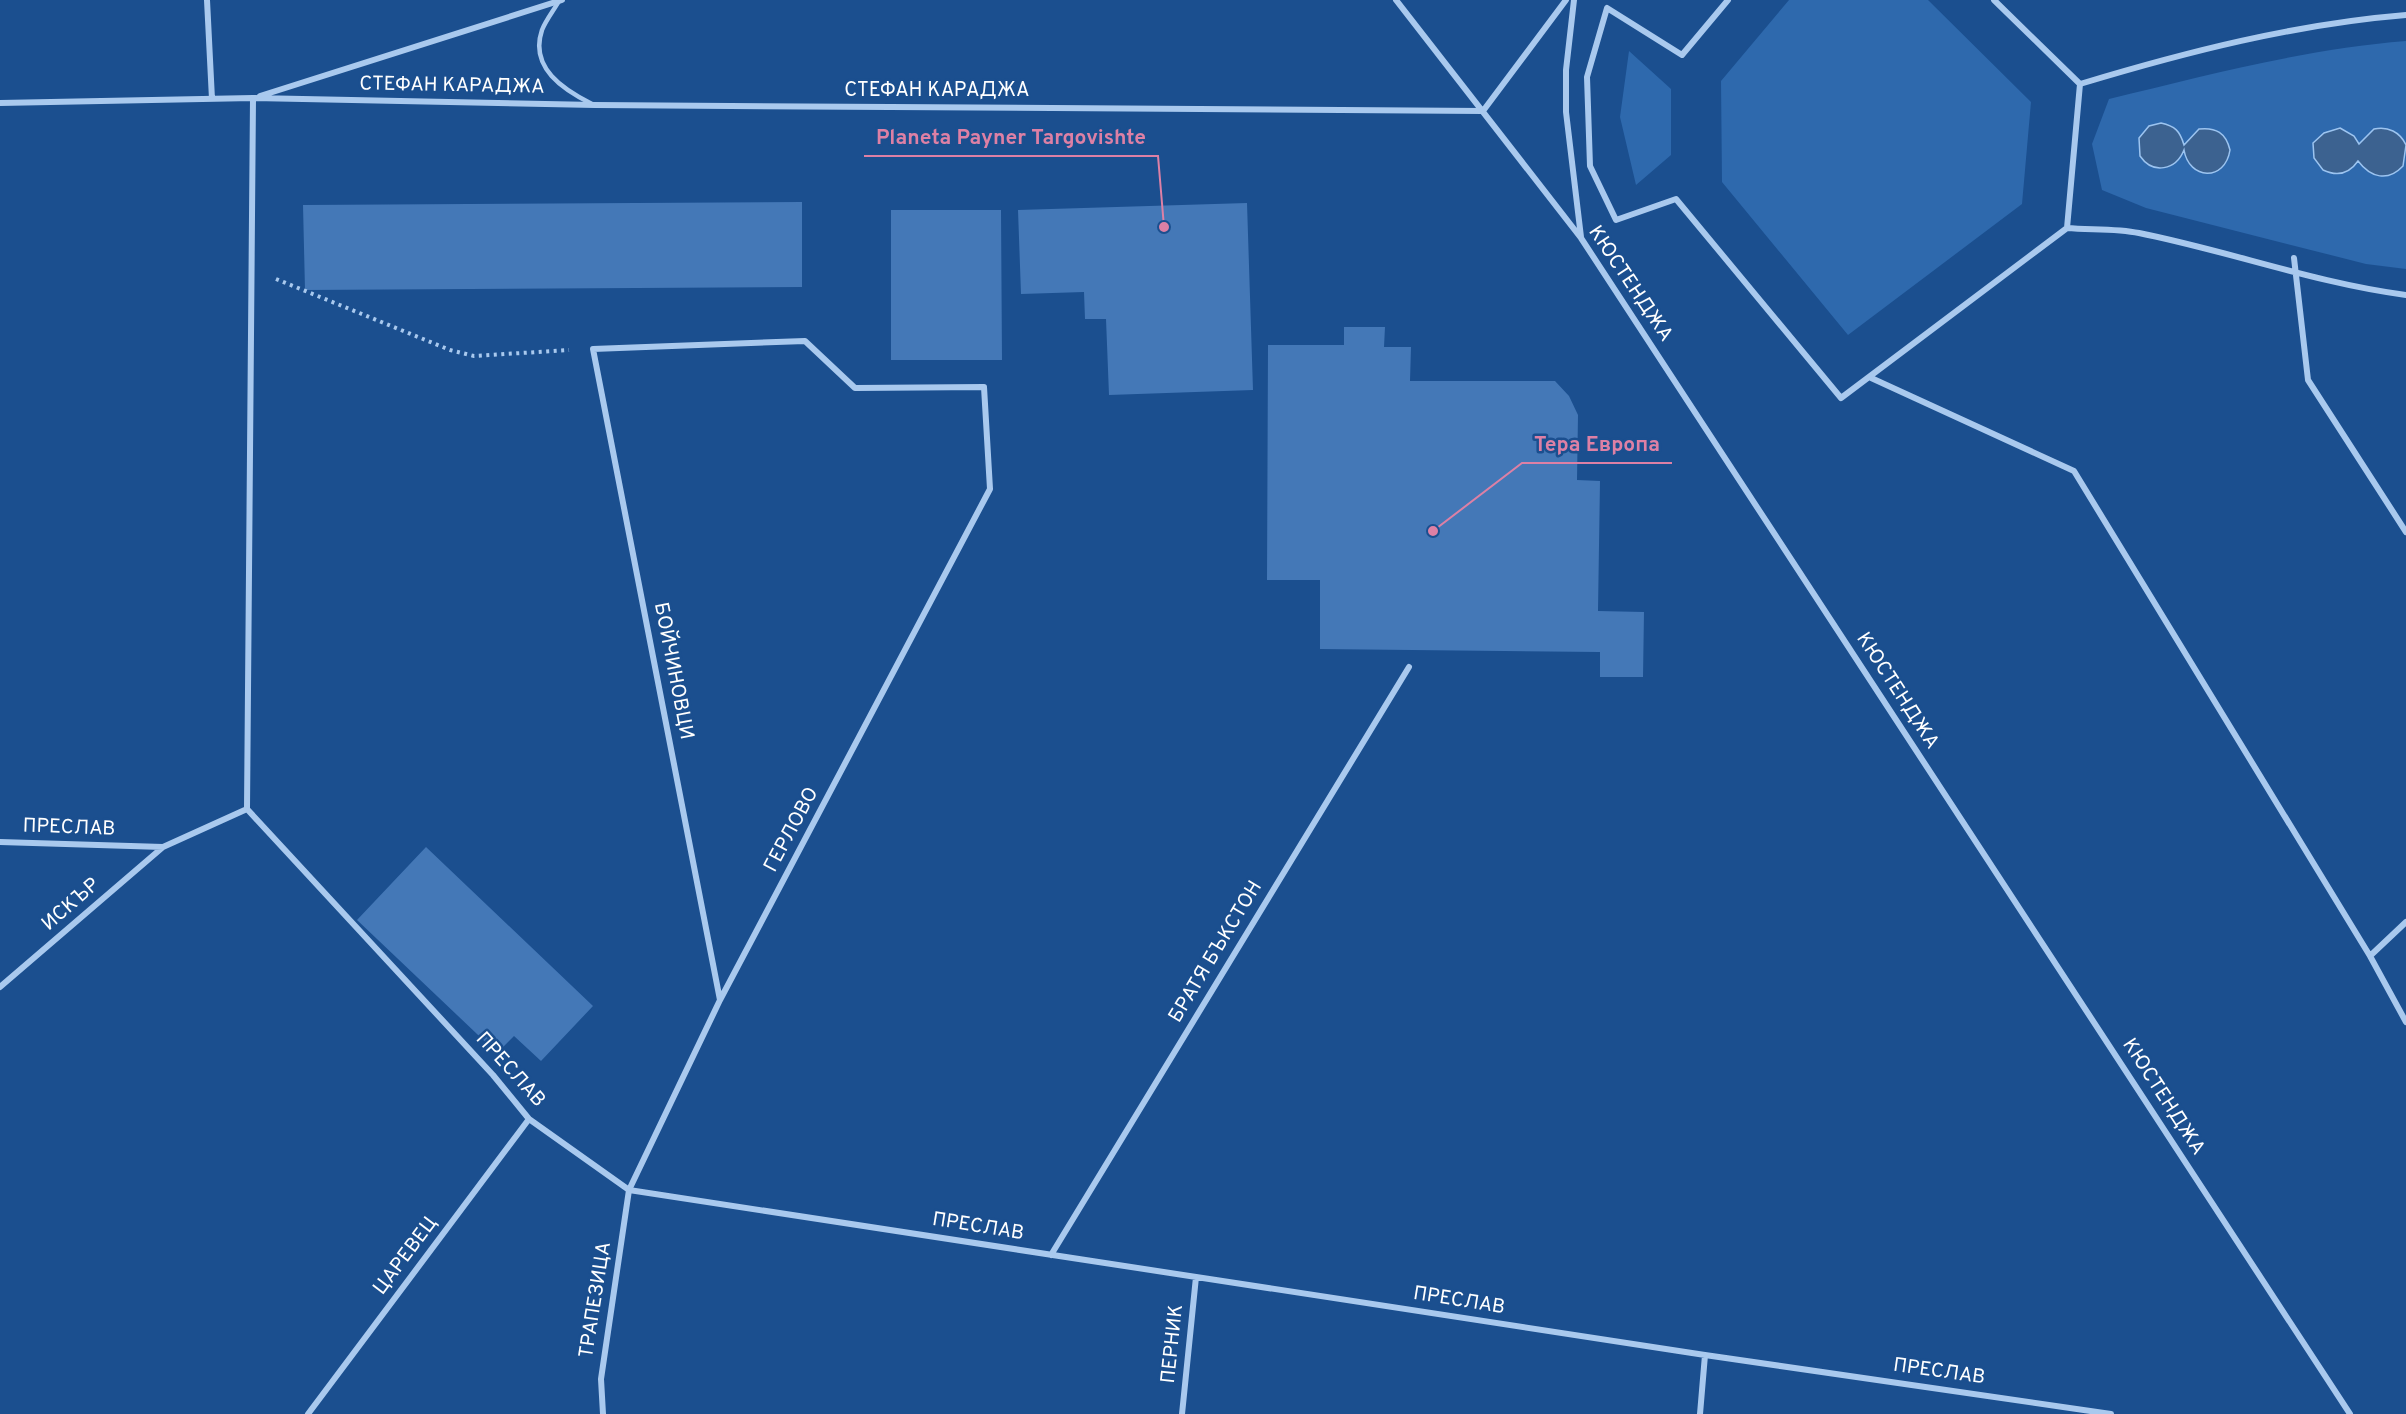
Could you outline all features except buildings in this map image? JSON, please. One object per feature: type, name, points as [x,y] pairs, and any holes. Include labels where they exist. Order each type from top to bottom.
[{"type":"street","points":[[207,0],[212,99]]},
{"type":"street","name":"КЮСТЕНДЖА","points":[[1396,0],[1581,238],[2350,1414]]},
{"type":"street","points":[[1483,111],[1566,0]]},
{"type":"street","points":[[1574,0],[1566,70],[1566,112],[1581,238]]},
{"type":"street","points":[[1728,0],[1682,55],[1607,8],[1587,77],[1590,166],[1616,220],[1676,199],[1840,398],[2067,228],[2138,232],[2296,274],[2361,289],[2406,294]]},
{"type":"street","points":[[1994,0],[2080,84]]},
{"type":"street","name":"СТЕФАН КАРАДЖА","points":[[253,98],[561,1]]},
{"type":"street","points":[[2080,84],[2158,61],[2265,36],[2360,19],[2406,15]]},
{"type":"street","points":[[2067,228],[2080,84]]},
{"type":"street","points":[[247,809],[253,98]]},
{"type":"street","name":"СТЕФАН КАРАДЖА","points":[[0,103],[253,98],[595,105],[1483,111]]},
{"type":"street","points":[[2294,258],[2308,380],[2406,532]]},
{"type":"street","name":"ГЕРЛОВО","points":[[593,349],[805,341],[855,388],[984,387],[990,489],[720,1000],[629,1190]]},
{"type":"street","name":"БОЙЧИНОВЦИ","points":[[593,349],[720,1000]]},
{"type":"street","points":[[1869,377],[2073,471],[2370,956],[2406,1022]]},
{"type":"street","name":"БРАТЯ БЪКСТОН","points":[[1051,1255],[1409,667]]},
{"type":"street","name":"ПРЕСЛАВ","points":[[0,842],[163,847],[247,809],[493,1075],[530,1119],[629,1190],[1705,1355],[2111,1414]]},
{"type":"street","name":"ИСКЪР","points":[[0,987],[163,847]]},
{"type":"street","points":[[2370,956],[2406,922]]},
{"type":"street","name":"ЦАРЕВЕЦ","points":[[308,1414],[530,1119]]},
{"type":"street","name":"ТРАПЕЗИЦА","points":[[603,1414],[601,1379],[629,1190]]},
{"type":"street","name":"ПЕРНИК","points":[[1182,1414],[1196,1278]]},
{"type":"street","points":[[1700,1414],[1705,1355]]},
{"type":"lane","points":[[561,1],[542,31],[541,53],[548,74],[565,91],[595,105]]},
{"type":"path","points":[[251,268],[450,350],[474,356],[593,349]]},
{"type":"shaded area","points":[[1789,0],[1928,0],[2031,102],[2022,204],[1848,335],[1722,182],[1721,81]]},
{"type":"shaded area","points":[[2406,41],[2406,269],[2366,264],[2146,208],[2102,190],[2092,144],[2109,99],[2294,57]]},
{"type":"shaded area","points":[[1629,51],[1671,89],[1671,155],[1636,185],[1620,117]]},
{"type":"shaded area","points":[[2161,123],[2176,130],[2184,145],[2199,129],[2219,132],[2226,139],[2230,150],[2227,160],[2215,172],[2199,172],[2187,160],[2184,150],[2176,162],[2170,166],[2158,168],[2151,166],[2140,156],[2139,138],[2149,126]]},
{"type":"shaded area","points":[[2340,128],[2354,136],[2359,144],[2374,129],[2384,128],[2393,131],[2406,145],[2403,166],[2386,176],[2368,171],[2358,161],[2351,169],[2343,173],[2323,170],[2314,158],[2313,143],[2324,133]]},
{"type":"place","name":"Planeta Payner Targovishte","points":[[1164,227]]},
{"type":"place","name":"Тера Европа","points":[[1433,531]]}]
